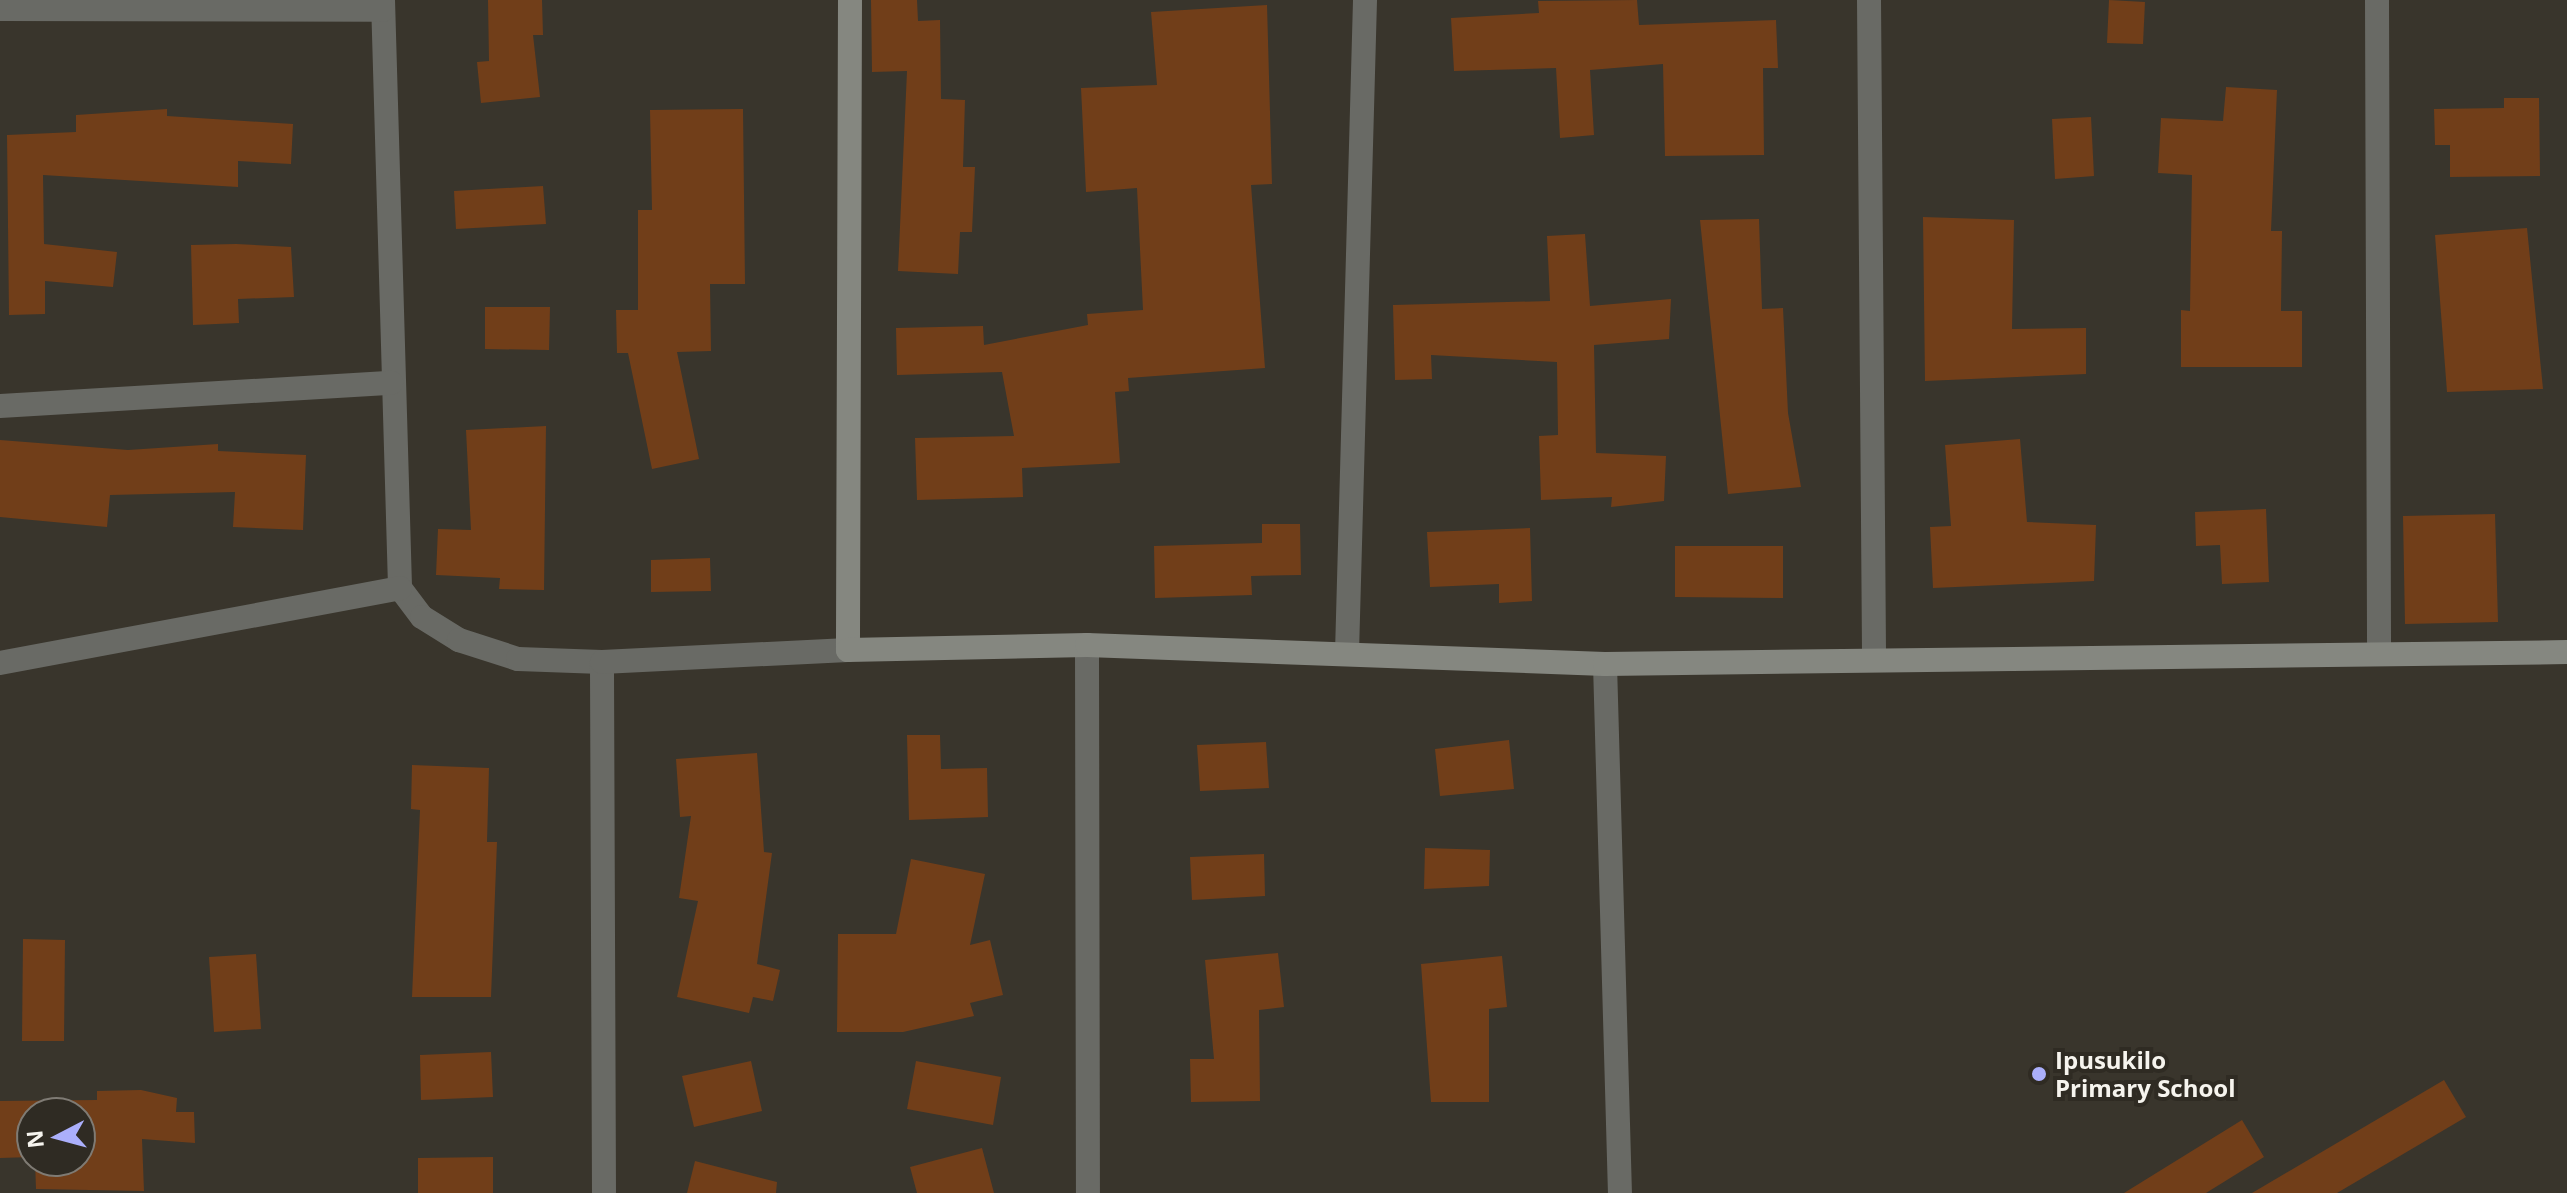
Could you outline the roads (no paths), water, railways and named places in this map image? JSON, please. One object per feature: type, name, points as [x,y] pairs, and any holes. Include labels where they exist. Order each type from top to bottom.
[{"type":"street","points":[[848,650],[850,0]]},
{"type":"street","points":[[1347,653],[1365,0]]},
{"type":"street","points":[[1869,0],[1874,658]]},
{"type":"street","points":[[2377,0],[2379,652]]},
{"type":"street","points":[[0,9],[383,5],[391,383],[400,588],[422,617],[459,640],[518,659],[602,662],[848,650],[1087,645],[1605,664],[1874,658],[2567,652]]},
{"type":"street","points":[[0,406],[391,383]]},
{"type":"street","points":[[0,663],[400,588]]},
{"type":"street","points":[[1087,645],[1088,1193]]},
{"type":"street","points":[[602,662],[604,1193]]},
{"type":"street","points":[[1605,664],[1620,1193]]},
{"type":"place","name":"Ipusukilo Primary School","points":[[2039,1074]]}]
